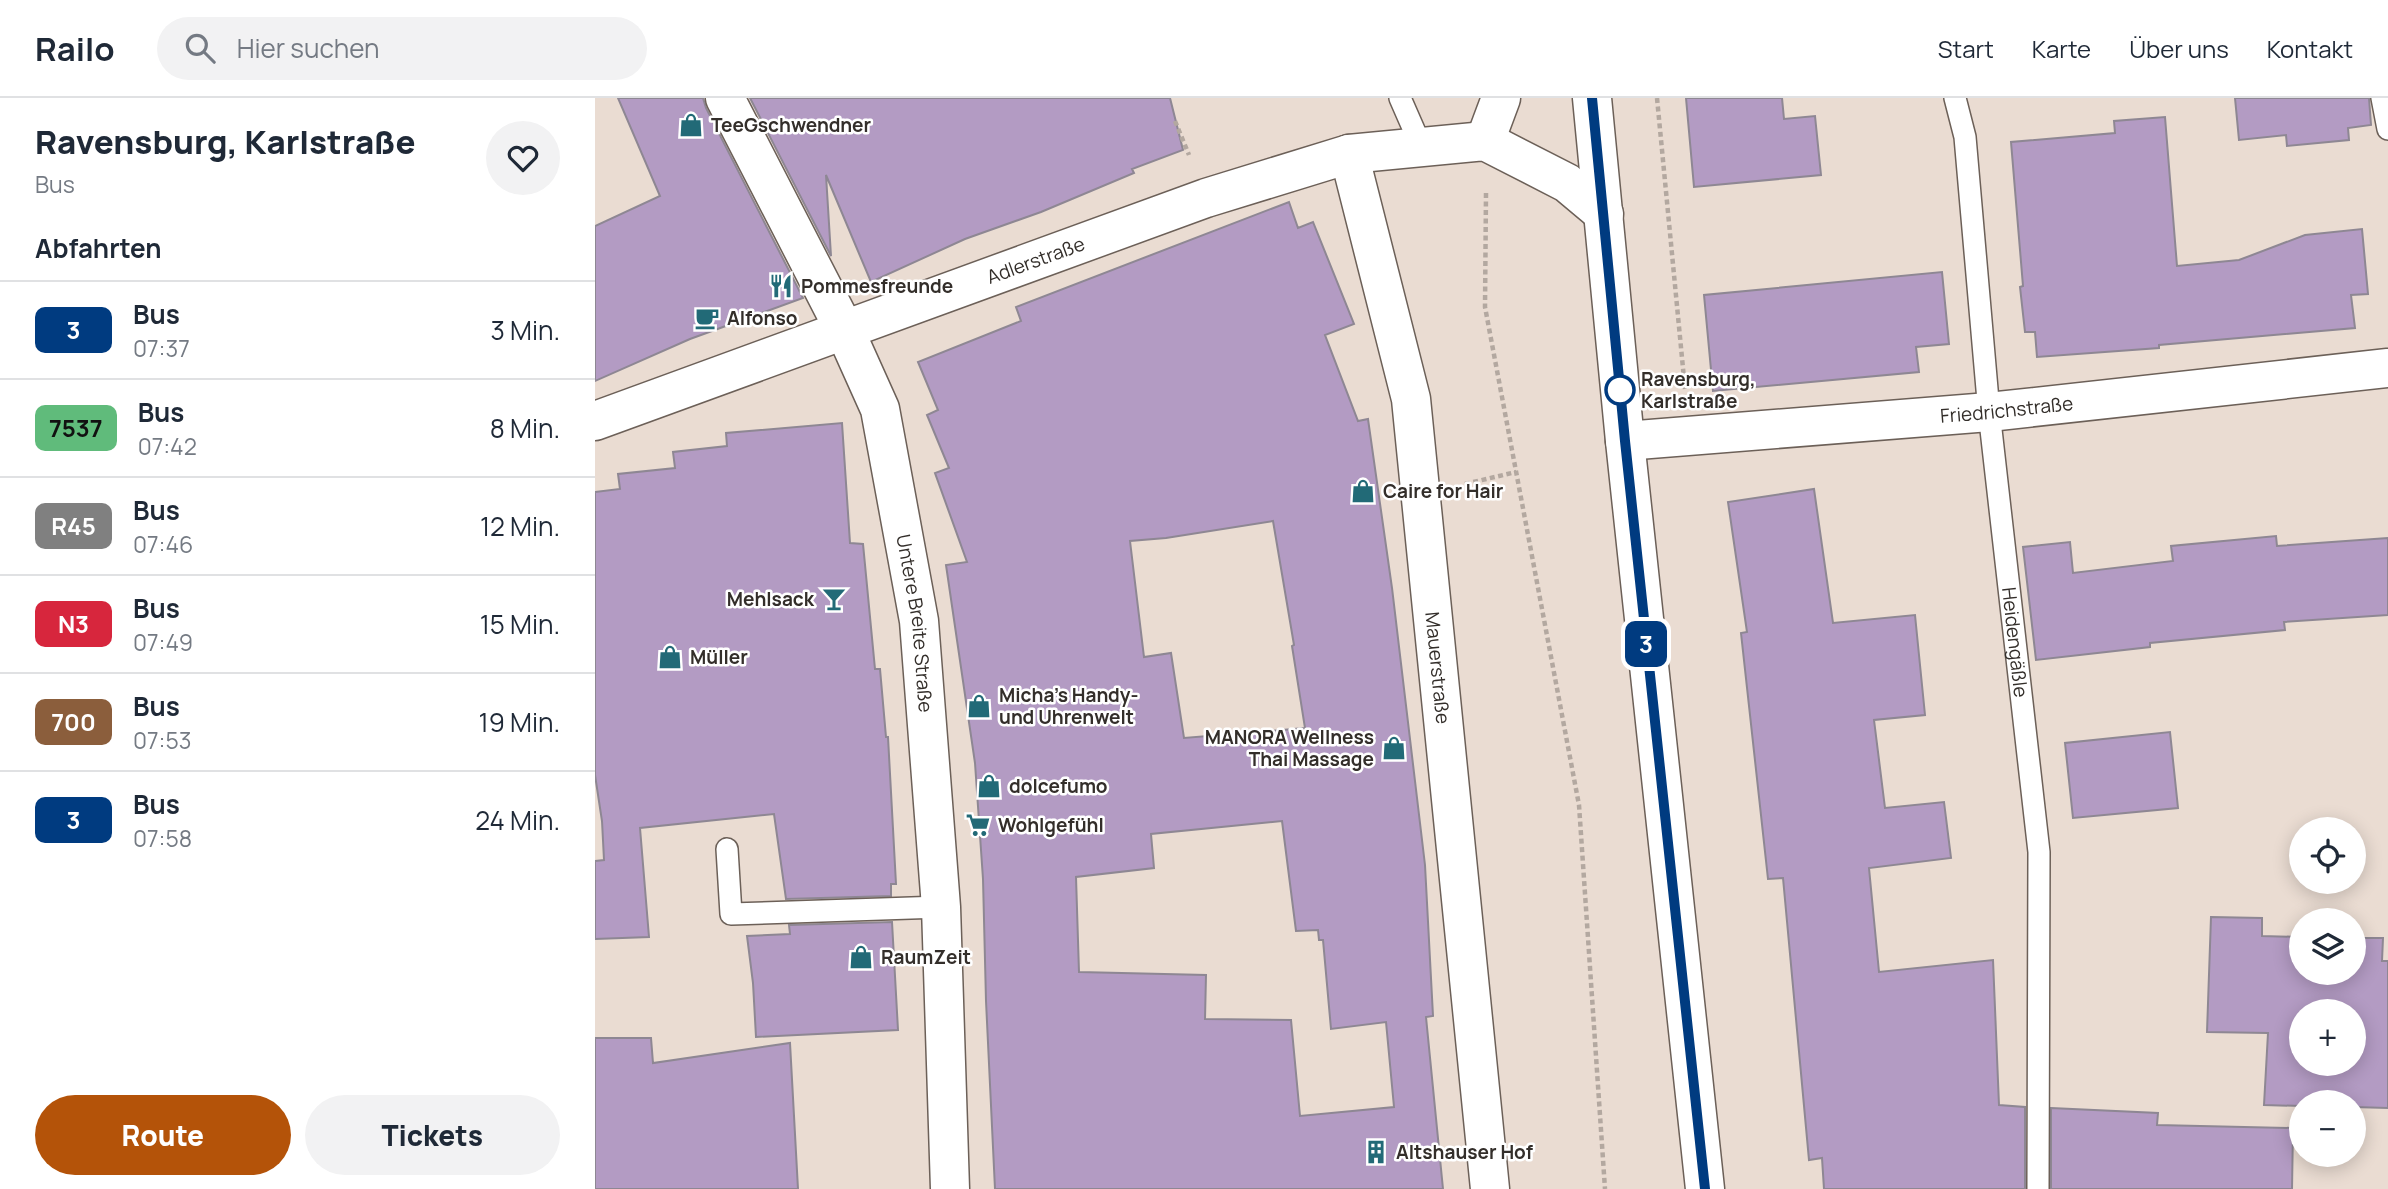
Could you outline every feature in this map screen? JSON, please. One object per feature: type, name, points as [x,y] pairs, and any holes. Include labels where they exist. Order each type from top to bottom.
[{"type":"street","name":"Untere Breite Straße","points":[[725,98],[845,331],[880,409],[919,621],[941,907],[950,1189]]},
{"type":"street","points":[[1501,98],[1485,141],[1567,183],[1604,214]]},
{"type":"street","points":[[1592,98],[1625,441],[1705,1189]]},
{"type":"street","name":"Adlerstraße","points":[[595,421],[1206,198],[1349,154],[1485,141]]},
{"type":"street","name":"Mauerstraße","points":[[1349,154],[1411,398],[1490,1189]]},
{"type":"street","name":"Friedrichstraße","points":[[1625,441],[1989,412],[2388,368]]},
{"type":"lane","points":[[1400,98],[1421,146]]},
{"type":"lane","name":"Heidengäßle","points":[[1955,98],[1965,137],[1989,412],[2039,852],[2038,1189]]},
{"type":"lane","points":[[2382,98],[2388,129]]},
{"type":"lane","points":[[727,849],[731,914],[941,907]]},
{"type":"path","points":[[1657,98],[1689,435]]},
{"type":"path","points":[[1485,141],[1485,307],[1579,804],[1605,1189]]},
{"type":"building","points":[[618,98],[703,98],[803,298],[690,339],[595,381],[595,226],[660,196]]},
{"type":"building","points":[[750,98],[1170,98],[1183,150],[1132,169],[1134,173],[1041,212],[965,239],[871,282],[826,175],[831,256]]},
{"type":"building","points":[[1686,98],[1782,98],[1784,119],[1815,116],[1821,175],[1694,187]]},
{"type":"building","points":[[2235,98],[2369,98],[2371,125],[2348,128],[2349,140],[2287,146],[2286,135],[2239,140]]},
{"type":"building","points":[[2165,117],[2177,266],[2239,260],[2305,235],[2362,229],[2368,294],[2351,295],[2355,328],[2159,345],[2159,348],[2037,357],[2035,332],[2025,332],[2011,142],[2115,133],[2114,121]]},
{"type":"building","points":[[1289,202],[1298,228],[1313,222],[1354,324],[1325,335],[1358,421],[1368,419],[1392,588],[1425,865],[1433,1016],[1426,1017],[1443,1189],[995,1189],[983,879],[975,763],[946,565],[967,562],[935,473],[949,468],[927,415],[938,410],[918,362],[1021,321],[1016,307]],"holes":[[[1273,521],[1305,728],[1184,738],[1171,653],[1144,657],[1130,541]],[[1282,821],[1296,931],[1318,930],[1319,940],[1323,940],[1331,1029],[1386,1022],[1394,1107],[1300,1116],[1291,1020],[1205,1019],[1206,975],[1079,972],[1076,877],[1154,868],[1151,834]]]},
{"type":"building","points":[[1942,272],[1949,344],[1916,347],[1919,372],[1713,391],[1704,295]]},
{"type":"building","points":[[842,423],[850,543],[863,544],[875,669],[880,669],[888,737],[896,884],[891,884],[891,896],[786,899],[774,814],[640,828],[649,937],[595,939],[595,861],[604,860],[602,821],[595,775],[595,492],[620,489],[618,474],[675,468],[673,452],[727,446],[726,433]]},
{"type":"building","points":[[1814,489],[1833,623],[1915,615],[1925,715],[1874,720],[1885,808],[1944,802],[1951,858],[1869,868],[1879,972],[1993,960],[1999,1105],[2025,1107],[2025,1189],[1824,1189],[1822,1158],[1809,1160],[1783,878],[1768,879],[1741,633],[1747,632],[1728,502]]},
{"type":"building","points":[[2276,536],[2277,546],[2388,538],[2388,615],[2284,622],[2285,630],[2150,643],[2150,647],[2036,660],[2023,547],[2070,542],[2073,573],[2173,561],[2171,546]]},
{"type":"building","points":[[2170,732],[2178,808],[2073,818],[2065,743]]},
{"type":"building","points":[[2211,917],[2262,918],[2262,936],[2289,937],[2289,985],[2366,985],[2366,938],[2383,938],[2382,961],[2388,961],[2388,1108],[2366,1107],[2366,1090],[2289,1090],[2289,1106],[2264,1105],[2268,1033],[2207,1032]]},
{"type":"building","points":[[892,922],[898,1030],[756,1037],[747,936],[790,934],[789,925]]},
{"type":"building","points":[[595,1038],[651,1038],[653,1063],[790,1043],[798,1189],[595,1189]]},
{"type":"building","points":[[2051,1108],[2158,1113],[2157,1125],[2289,1128],[2292,1189],[2051,1189]]},
{"type":"bus line","name":"3","points":[[1592,98],[1625,441],[1705,1189]]},
{"type":"place","name":"TeeGschwendner","points":[[691,125]]},
{"type":"place","name":"Pommesfreunde","points":[[781,286]]},
{"type":"place","name":"Alfonso","points":[[707,318]]},
{"type":"place","name":"Ravensburg, Karlstraße","points":[[1620,390]]},
{"type":"place","name":"Caire for Hair","points":[[1363,491]]},
{"type":"place","name":"Mehlsack","points":[[834,599]]},
{"type":"place","name":"Müller","points":[[670,657]]},
{"type":"place","name":"Micha's Handy- und Uhrenwelt","points":[[979,706]]},
{"type":"place","name":"MANORA Wellness Thai Massage","points":[[1394,748]]},
{"type":"place","name":"dolcefumo","points":[[989,786]]},
{"type":"place","name":"Wohlgefühl","points":[[978,825]]},
{"type":"place","name":"RaumZeit","points":[[861,957]]},
{"type":"place","name":"Altshauser Hof","points":[[1376,1152]]}]
